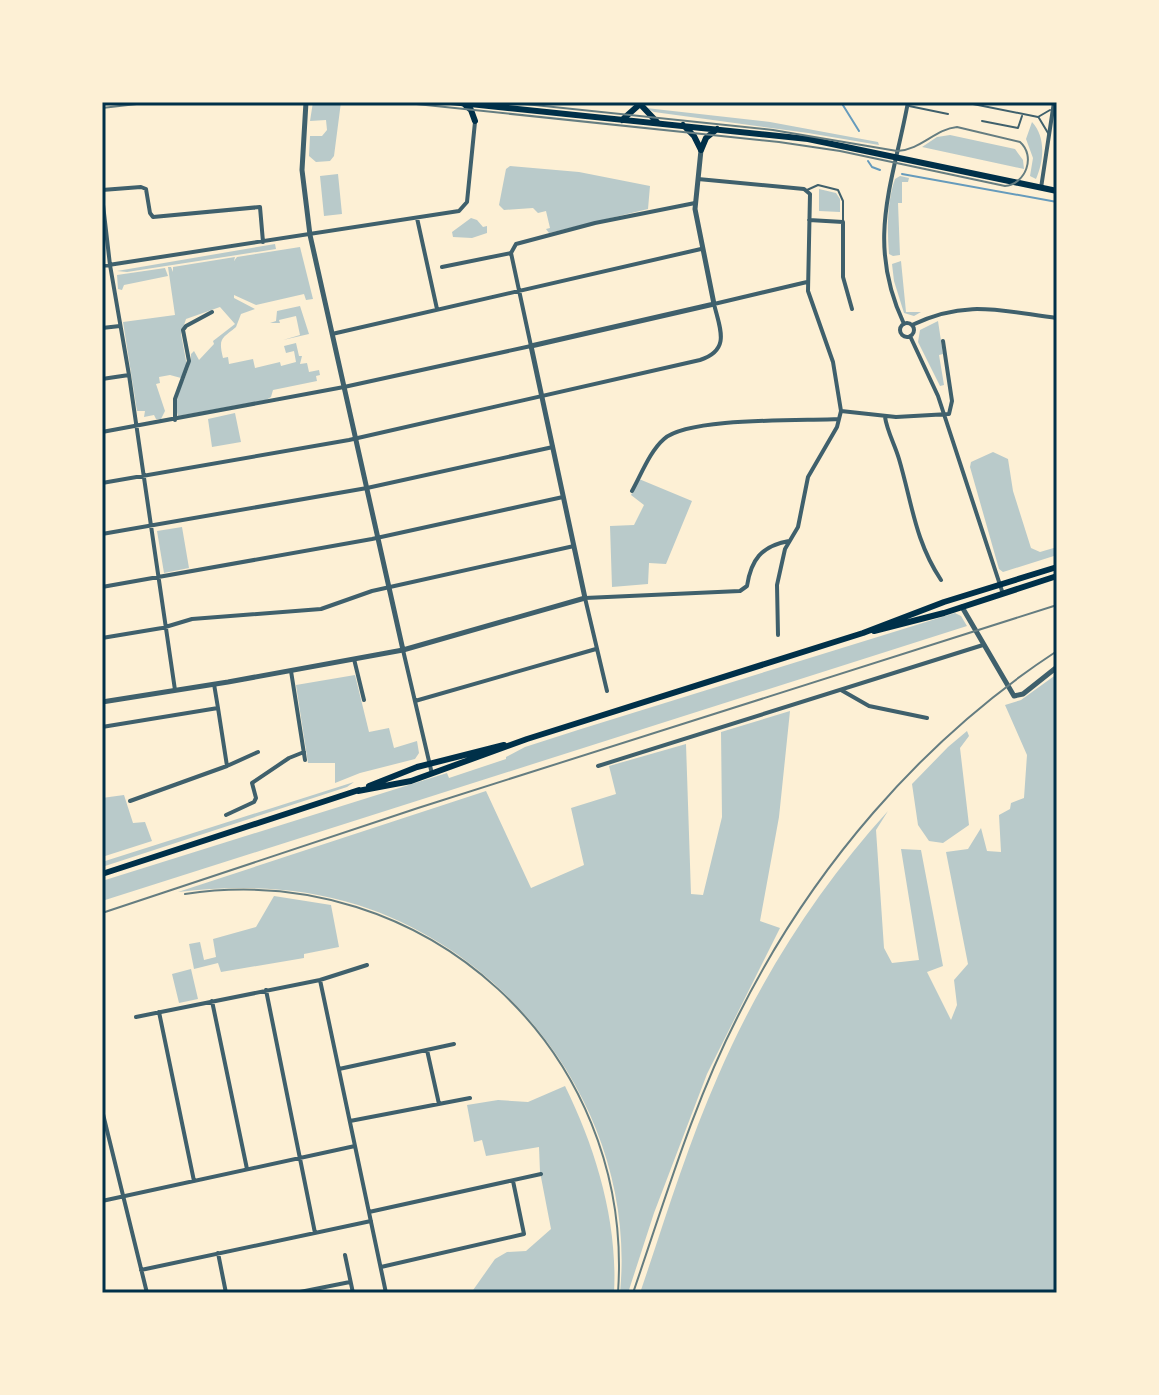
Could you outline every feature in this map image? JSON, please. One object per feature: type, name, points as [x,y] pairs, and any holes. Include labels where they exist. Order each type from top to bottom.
[{"type":"main road","points":[[451,102],[817,141],[1057,191]]},
{"type":"main road","points":[[463,103],[471,110],[475,121]]},
{"type":"main road","points":[[622,120],[640,103],[657,123]]},
{"type":"main road","points":[[475,121],[484,104]]},
{"type":"main road","points":[[683,125],[694,136],[701,150]]},
{"type":"main road","points":[[701,150],[706,138],[717,129]]},
{"type":"main road","points":[[358,791],[432,774],[527,739],[863,633],[908,614],[1057,567]]},
{"type":"main road","points":[[863,633],[910,623],[1057,576]]},
{"type":"main road","points":[[102,874],[358,791],[429,764],[527,739]]},
{"type":"street","points":[[306,102],[302,170],[310,235],[432,774]]},
{"type":"street","points":[[904,324],[889,280],[884,246],[885,205],[908,104]]},
{"type":"street","points":[[1041,188],[1053,104]]},
{"type":"street","points":[[102,266],[417,218],[463,208],[467,202],[475,121]]},
{"type":"street","points":[[102,483],[355,438],[700,360],[718,351],[720,330],[701,249],[695,203],[701,150]]},
{"type":"street","points":[[698,179],[807,190],[810,194],[807,282],[814,315],[833,362],[841,411],[808,477],[798,527],[789,541],[777,585],[778,635]]},
{"type":"street","points":[[175,690],[110,265],[102,193],[141,187],[146,189],[153,217],[260,207],[263,242]]},
{"type":"street","points":[[607,691],[511,253],[516,244],[530,239],[695,203]]},
{"type":"street","points":[[417,218],[437,309]]},
{"type":"street","points":[[809,220],[843,222],[843,277],[852,309]]},
{"type":"street","points":[[332,334],[701,249]]},
{"type":"street","points":[[442,267],[511,253]]},
{"type":"street","points":[[102,432],[344,387],[807,282]]},
{"type":"street","points":[[904,324],[912,325],[941,313],[961,309],[1057,318]]},
{"type":"street","points":[[175,420],[175,399],[189,361],[183,330],[212,312]]},
{"type":"street","points":[[102,320],[112,327]]},
{"type":"street","points":[[904,324],[901,333],[910,336],[935,388],[1003,594]]},
{"type":"street","points":[[910,336],[914,332],[912,325]]},
{"type":"street","points":[[102,328],[120,326]]},
{"type":"street","points":[[841,411],[885,417],[944,415],[950,412],[952,401],[943,341]]},
{"type":"street","points":[[102,379],[129,375]]},
{"type":"street","points":[[885,417],[917,535],[941,580]]},
{"type":"street","points":[[632,491],[659,444],[675,432],[699,426],[839,419]]},
{"type":"street","points":[[102,534],[367,488],[553,447]]},
{"type":"street","points":[[102,587],[378,537],[564,497]]},
{"type":"street","points":[[102,702],[403,650],[585,598],[740,591],[747,586],[750,565],[758,556],[776,544],[789,541]]},
{"type":"street","points":[[102,638],[192,619],[321,609],[390,587],[574,546]]},
{"type":"street","points":[[962,607],[1007,687],[1016,697],[1057,667]]},
{"type":"street","points":[[598,766],[983,645]]},
{"type":"street","points":[[415,701],[596,649]]},
{"type":"street","points":[[354,659],[364,700]]},
{"type":"street","points":[[291,671],[305,760]]},
{"type":"street","points":[[214,684],[227,766]]},
{"type":"street","points":[[841,690],[869,706],[927,718]]},
{"type":"street","points":[[102,727],[218,708]]},
{"type":"street","points":[[130,801],[258,752]]},
{"type":"street","points":[[226,815],[254,802],[256,798],[252,783],[289,758],[304,752]]},
{"type":"street","points":[[136,1017],[320,980],[367,965]]},
{"type":"street","points":[[320,980],[386,1293]]},
{"type":"street","points":[[266,990],[315,1233]]},
{"type":"street","points":[[212,1001],[247,1169]]},
{"type":"street","points":[[159,1012],[194,1181]]},
{"type":"street","points":[[339,1069],[454,1044]]},
{"type":"street","points":[[427,1050],[439,1104]]},
{"type":"street","points":[[350,1121],[470,1098]]},
{"type":"street","points":[[102,1110],[147,1293]]},
{"type":"street","points":[[102,1201],[355,1146]]},
{"type":"street","points":[[369,1212],[541,1174]]},
{"type":"street","points":[[381,1267],[524,1234],[513,1181]]},
{"type":"street","points":[[141,1270],[371,1221]]},
{"type":"street","points":[[218,1253],[226,1293]]},
{"type":"street","points":[[345,1255],[353,1293]]},
{"type":"street","points":[[295,1293],[350,1282]]},
{"type":"lane","points":[[963,102],[1038,117],[1048,113],[1053,104]]},
{"type":"lane","points":[[908,104],[948,114]]},
{"type":"lane","points":[[982,121],[1018,128],[1023,115]]},
{"type":"lane","points":[[1038,117],[1049,138]]},
{"type":"lane","points":[[807,190],[818,185],[838,190],[843,201],[843,222]]},
{"type":"shaded area","points":[[313,102],[341,102],[334,156],[330,161],[316,162],[309,156],[310,136],[322,136],[327,130],[326,120],[310,121]]},
{"type":"shaded area","points":[[646,108],[770,122],[878,142],[879,145],[654,112]]},
{"type":"shaded area","points":[[1032,122],[1040,135],[1042,149],[1036,179],[1030,176],[1033,158],[1026,139]]},
{"type":"shaded area","points":[[950,135],[1015,149],[1023,160],[1024,169],[922,147],[937,137]]},
{"type":"shaded area","points":[[510,166],[579,172],[650,186],[648,209],[549,233],[546,229],[550,228],[546,211],[538,213],[533,208],[504,210],[499,205],[506,169]]},
{"type":"shaded area","points":[[338,174],[342,214],[324,216],[320,176]]},
{"type":"shaded area","points":[[900,176],[909,178],[908,182],[902,182],[902,203],[898,203],[900,255],[893,256],[889,254],[889,206],[895,179]]},
{"type":"shaded area","points":[[819,189],[836,193],[840,199],[840,212],[819,211]]},
{"type":"shaded area","points":[[471,218],[483,227],[487,226],[487,233],[472,238],[453,237],[452,232]]},
{"type":"shaded area","points":[[275,244],[276,249],[117,271]]},
{"type":"shaded area","points":[[300,247],[313,299],[306,300],[304,294],[256,305],[234,295],[234,298],[255,309],[241,314],[236,327],[222,339],[221,346],[223,358],[228,357],[229,364],[253,359],[255,368],[296,362],[294,351],[286,353],[284,346],[296,343],[299,356],[302,356],[300,364],[307,363],[309,372],[319,370],[317,381],[273,390],[266,400],[178,416],[177,400],[191,354],[194,351],[199,360],[214,344],[213,341],[235,324],[220,307],[186,319],[181,334],[187,366],[181,378],[170,375],[159,377],[160,383],[156,384],[165,411],[161,419],[156,419],[154,415],[144,417],[145,411],[137,411],[123,322],[175,315],[168,267],[173,272],[173,267],[235,257],[234,261],[237,257]]},
{"type":"shaded area","points":[[901,261],[906,312],[921,312],[914,316],[904,313],[894,281],[892,264]]},
{"type":"shaded area","points":[[165,268],[168,276],[118,289],[117,275]]},
{"type":"shaded area","points":[[300,306],[309,334],[283,340],[300,335],[296,316],[279,320],[280,323],[270,323],[276,321],[277,311]]},
{"type":"shaded area","points":[[938,321],[944,385],[940,386],[918,342],[920,330]]},
{"type":"shaded area","points":[[235,413],[241,442],[212,447],[208,419]]},
{"type":"shaded area","points":[[993,452],[1008,459],[1013,491],[1031,548],[1040,552],[1057,547],[1057,555],[1003,572],[999,569],[970,467],[971,462]]},
{"type":"shaded area","points":[[639,479],[692,501],[666,564],[649,563],[648,584],[612,587],[610,526],[634,525],[644,505],[631,495]]},
{"type":"shaded area","points":[[182,527],[189,568],[164,573],[157,531]]},
{"type":"shaded area","points":[[955,613],[967,626],[102,901],[102,881],[447,773],[449,778],[506,759],[525,747]]},
{"type":"shaded area","points":[[1057,674],[1057,1293],[640,1293],[696,1129],[752,1005],[814,904],[888,811],[876,830],[884,948],[892,963],[919,960],[901,849],[921,850],[943,966],[927,972],[951,1020],[957,1005],[954,980],[968,964],[946,852],[968,849],[981,828],[987,851],[1001,852],[999,815],[1010,809],[1011,803],[1024,798],[1027,755],[1005,705],[1021,700]]},
{"type":"shaded area","points":[[355,675],[369,732],[389,728],[394,748],[417,741],[419,753],[415,759],[335,783],[335,763],[308,763],[296,685]]},
{"type":"shaded area","points":[[790,711],[779,817],[760,921],[780,928],[707,1074],[654,1213],[628,1293],[620,1293],[620,1229],[609,1168],[587,1109],[556,1054],[517,1006],[470,964],[416,930],[336,899],[269,889],[224,888],[178,892],[486,791],[531,888],[584,865],[571,808],[616,794],[609,766],[686,744],[691,894],[703,895],[722,817],[721,732]]},
{"type":"shaded area","points":[[967,731],[969,736],[960,748],[969,825],[943,843],[929,841],[918,825],[912,784]]},
{"type":"shaded area","points":[[354,782],[347,787],[102,867],[102,862]]},
{"type":"shaded area","points":[[124,795],[133,823],[145,822],[152,841],[102,857],[102,798]]},
{"type":"shaded area","points":[[274,896],[331,905],[339,947],[304,954],[304,958],[221,972],[218,963],[194,969],[189,944],[200,942],[204,960],[216,957],[213,939],[256,927]]},
{"type":"shaded area","points":[[191,969],[198,999],[179,1003],[172,974]]},
{"type":"shaded area","points":[[565,1086],[603,1186],[612,1240],[614,1293],[471,1293],[495,1259],[507,1252],[526,1251],[551,1229],[540,1172],[539,1147],[486,1156],[482,1140],[474,1142],[467,1105],[498,1100],[528,1102]]},
{"type":"waterway","points":[[841,102],[859,131]]},
{"type":"waterway","points":[[868,161],[880,170]]},
{"type":"waterway","points":[[902,174],[1057,202]]},
{"type":"tram line","points":[[102,108],[154,102]]},
{"type":"tram line","points":[[397,102],[779,142],[840,151],[1005,186],[1023,175],[1028,162],[1025,148],[1020,142],[957,127],[942,131],[906,150],[897,151],[773,130],[505,102]]},
{"type":"railway","points":[[102,913],[418,808],[1057,605]]},
{"type":"railway","points":[[633,1293],[707,1083],[738,1016],[799,910],[835,860],[915,767],[1007,686],[1057,651]]},
{"type":"railway","points":[[185,894],[273,891],[356,907],[432,940],[498,989],[552,1050],[591,1123],[614,1205],[618,1293]]}]
